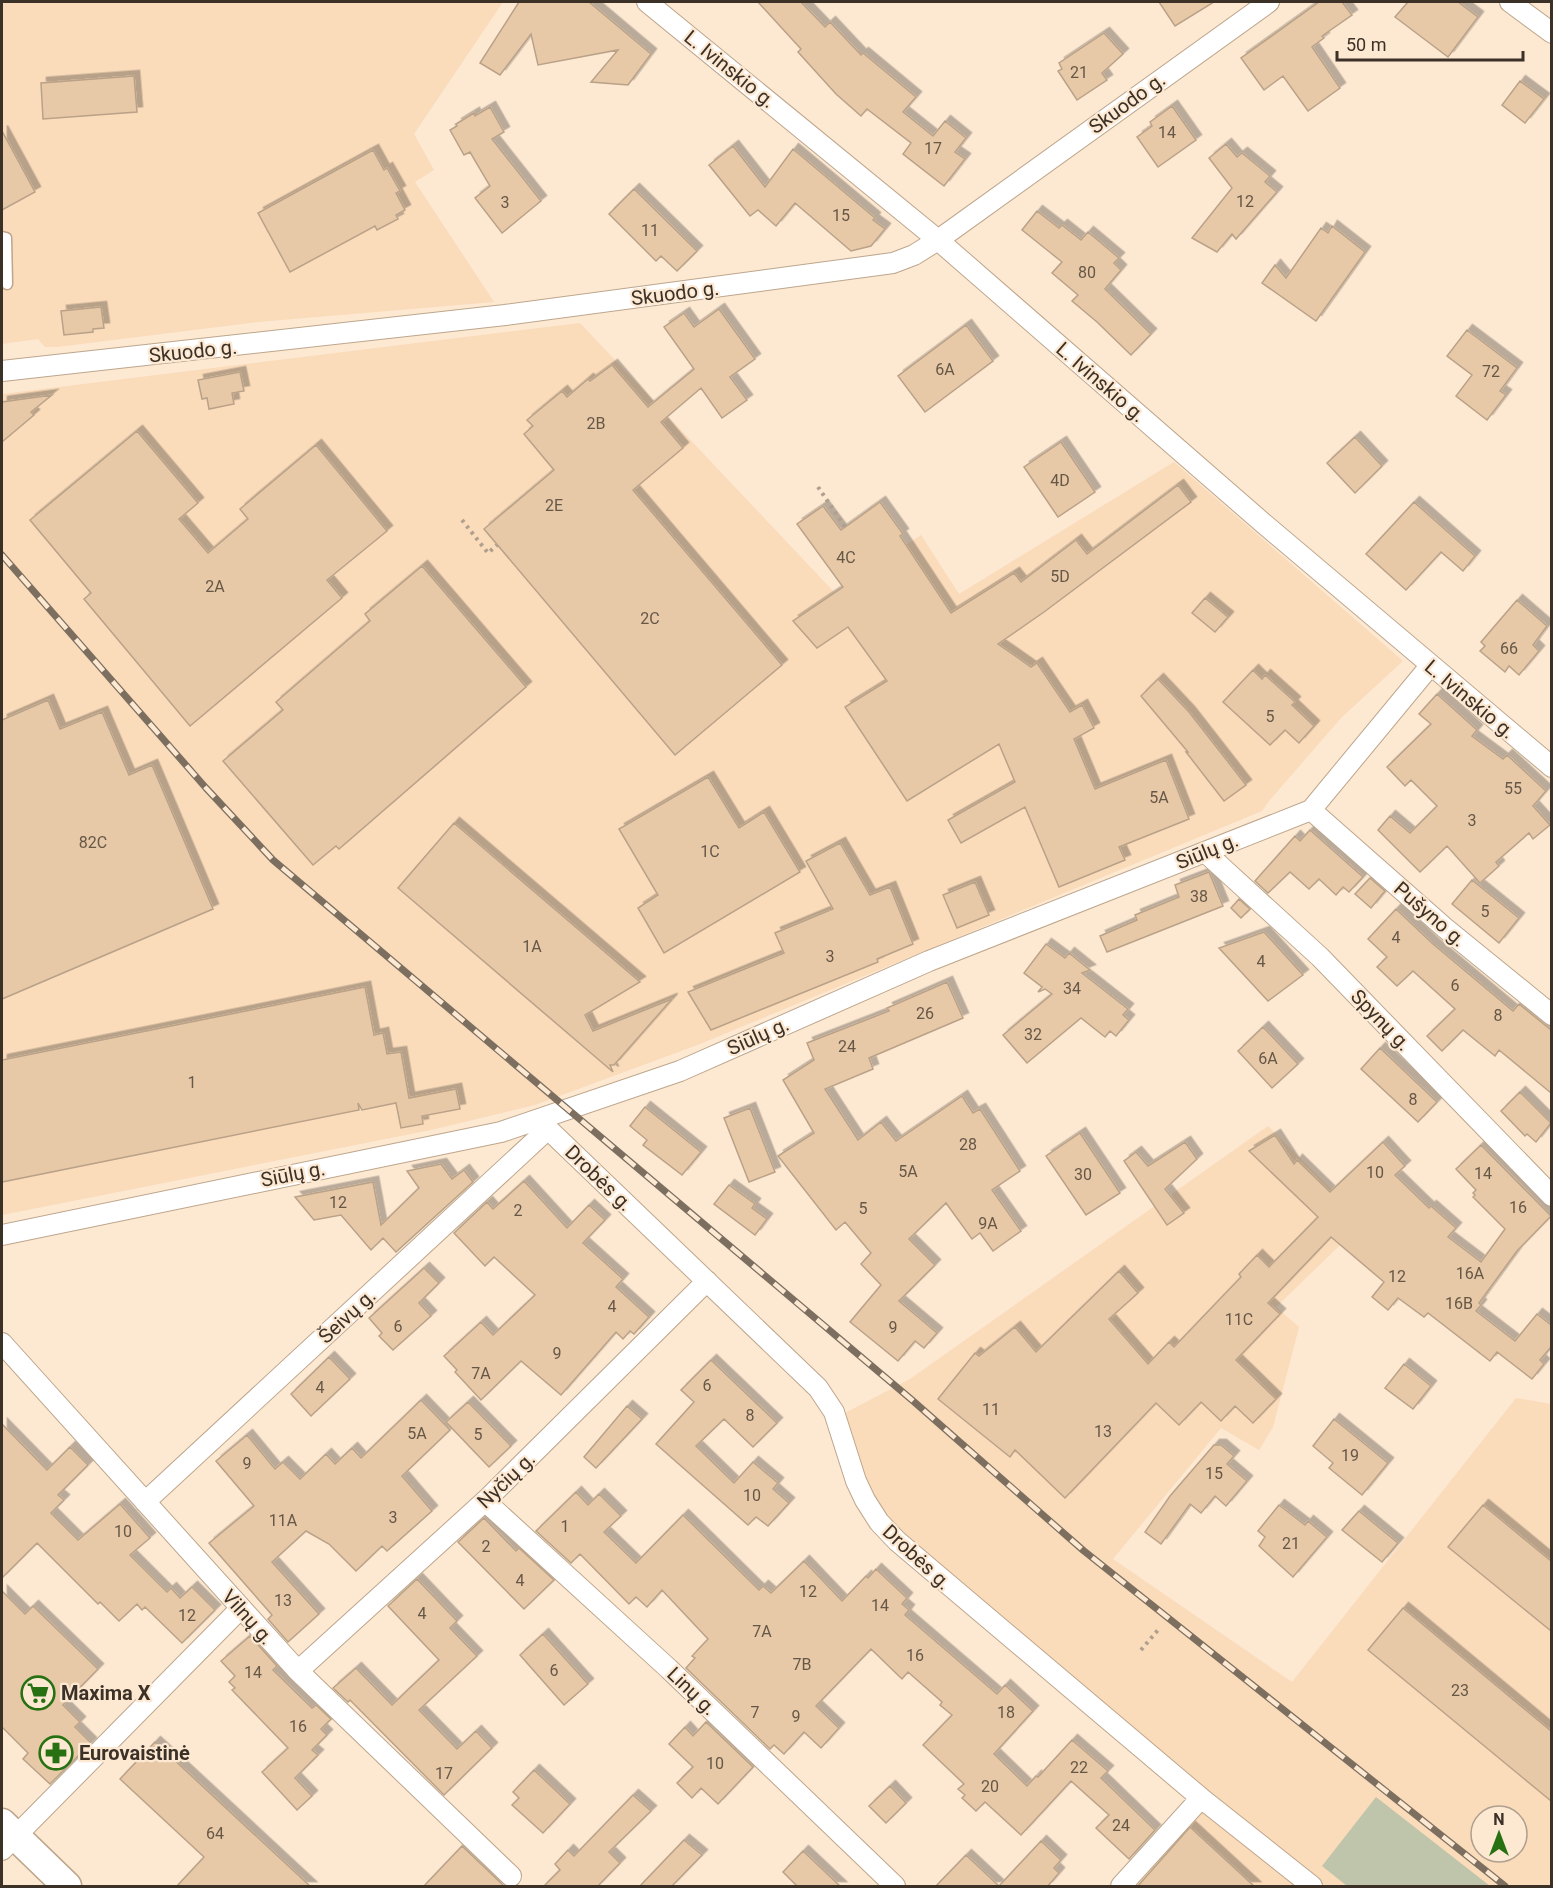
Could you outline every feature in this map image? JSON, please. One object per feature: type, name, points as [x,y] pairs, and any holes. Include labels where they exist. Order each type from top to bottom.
[{"type":"main road","points":[[6,1836],[67,1887]]},
{"type":"street","name":"L. Ivinskio g.","points":[[647,2],[938,240],[1430,666],[1551,767]]},
{"type":"street","name":"Skuodo g.","points":[[2,371],[505,315],[893,263],[914,255],[938,240],[1269,2]]},
{"type":"street","points":[[1510,2],[1551,33]]},
{"type":"street","name":"Siūlų g.","points":[[2,1235],[546,1124],[680,1071],[929,961],[1311,810],[1430,666]]},
{"type":"street","name":"Pušyno g.","points":[[1311,810],[1444,928],[1551,1015]]},
{"type":"street","name":"Spynų g.","points":[[1205,852],[1320,957],[1551,1196]]},
{"type":"street","name":"Drobės g.","points":[[546,1124],[818,1388],[834,1412],[855,1481],[879,1522],[897,1541],[1201,1798],[1312,1887]]},
{"type":"street","name":"Šeivų g.","points":[[146,1502],[546,1124]]},
{"type":"street","name":"Nyčių g.","points":[[298,1671],[485,1501],[707,1281]]},
{"type":"street","name":"Vilnų g.","points":[[2,1342],[77,1429],[298,1671],[511,1876]]},
{"type":"street","name":"Linų g.","points":[[485,1501],[669,1669],[895,1887]]},
{"type":"street","points":[[6,1836],[41,1809],[240,1609]]},
{"type":"street","points":[[1121,1887],[1201,1798]]},
{"type":"lane","points":[[2,237],[6,238],[7,284]]},
{"type":"path","points":[[818,487],[845,526]]},
{"type":"path","points":[[462,520],[488,553],[497,545]]},
{"type":"path","points":[[1141,1650],[1158,1630]]},
{"type":"shaded area","points":[[2,2],[503,2],[414,134],[434,170],[415,182],[494,302],[258,322],[57,347],[45,347],[38,339],[2,344]]},
{"type":"shaded area","points":[[580,323],[834,592],[921,535],[959,594],[1174,462],[1403,661],[1341,718],[1262,811],[700,1044],[535,1105],[431,1130],[2,1215],[2,394]]},
{"type":"shaded area","points":[[1268,1126],[1364,1222],[1276,1307],[1299,1327],[1273,1427],[1259,1450],[1221,1428],[1113,1559],[1292,1682],[1516,1398],[1551,1404],[1551,1886],[1121,1886],[1201,1798],[941,1580],[874,1507],[845,1413],[910,1379]]},
{"type":"green space","points":[[1376,1797],[1490,1886],[1347,1886],[1322,1866]]},
{"type":"building","points":[[519,2],[589,2],[651,54],[628,85],[591,82],[618,50],[538,65],[531,34],[500,75],[480,63]]},
{"type":"building","points":[[758,2],[801,2],[825,27],[830,22],[861,55],[863,53],[916,97],[903,112],[933,136],[945,121],[966,138],[955,152],[965,159],[944,186],[903,154],[911,143],[867,109],[861,116],[836,94],[798,52],[801,49]]},
{"type":"building","points":[[1159,2],[1214,2],[1175,26]]},
{"type":"building","points":[[1319,2],[1342,2],[1352,15],[1322,36],[1324,38],[1312,47],[1340,88],[1308,111],[1283,76],[1264,90],[1241,58]]},
{"type":"building","points":[[1408,2],[1458,2],[1478,17],[1448,57],[1395,17]]},
{"type":"building","points":[[1104,33],[1123,54],[1102,73],[1107,80],[1077,100],[1058,71],[1062,69],[1059,63]]},
{"type":"building","points":[[134,76],[137,112],[43,119],[41,83]]},
{"type":"building","points":[[1520,81],[1544,99],[1525,123],[1502,105]]},
{"type":"building","points":[[1172,106],[1196,140],[1158,167],[1137,137],[1152,126],[1150,122]]},
{"type":"building","points":[[490,107],[504,132],[492,139],[541,201],[502,233],[475,198],[490,186],[470,152],[464,155],[450,130],[474,113],[475,116]]},
{"type":"building","points":[[2,131],[35,192],[2,210]]},
{"type":"building","points":[[1226,144],[1237,157],[1242,153],[1270,176],[1265,182],[1277,192],[1236,239],[1232,234],[1217,252],[1192,238],[1232,188],[1209,158]]},
{"type":"building","points":[[733,146],[765,187],[793,149],[885,229],[871,246],[851,251],[795,203],[776,226],[758,210],[750,216],[709,165]]},
{"type":"building","points":[[373,150],[384,170],[387,168],[400,191],[396,193],[405,210],[396,215],[398,219],[377,230],[375,226],[290,272],[258,213]]},
{"type":"building","points":[[634,189],[697,251],[677,271],[661,256],[656,261],[609,214]]},
{"type":"building","points":[[1037,211],[1059,228],[1062,225],[1081,240],[1088,232],[1119,258],[1114,263],[1121,270],[1105,289],[1151,334],[1131,355],[1072,301],[1078,295],[1052,273],[1062,262],[1022,230]]},
{"type":"building","points":[[1332,226],[1365,252],[1316,321],[1262,283],[1275,265],[1286,278],[1321,228],[1328,233]]},
{"type":"building","points":[[101,307],[104,328],[93,329],[93,332],[64,335],[61,311]]},
{"type":"building","points":[[719,309],[755,359],[730,377],[747,400],[722,418],[701,388],[661,422],[683,448],[633,490],[782,665],[675,755],[484,529],[554,470],[524,434],[533,426],[527,420],[562,391],[567,397],[588,379],[590,381],[612,365],[648,407],[694,369],[664,327],[684,313],[694,327]]},
{"type":"building","points":[[966,325],[993,361],[925,412],[898,376]]},
{"type":"building","points":[[1467,330],[1517,368],[1500,391],[1506,395],[1487,420],[1456,396],[1472,375],[1447,356]]},
{"type":"building","points":[[240,372],[244,391],[232,393],[234,404],[209,409],[207,398],[202,399],[198,380]]},
{"type":"building","points":[[52,395],[31,412],[34,415],[2,442],[2,402]]},
{"type":"building","points":[[137,431],[198,503],[179,519],[208,553],[248,519],[240,509],[316,445],[387,531],[327,580],[342,598],[190,726],[84,599],[91,593],[30,520]]},
{"type":"building","points":[[1355,437],[1382,466],[1355,493],[1327,463]]},
{"type":"building","points":[[1061,442],[1095,492],[1058,517],[1024,467]]},
{"type":"building","points":[[1178,485],[1191,502],[998,644],[1031,667],[1037,663],[1070,712],[1082,705],[1094,728],[1074,739],[1095,789],[1166,760],[1189,819],[1119,847],[1125,860],[1059,887],[1025,807],[961,843],[948,820],[1015,782],[999,744],[907,801],[845,707],[887,681],[848,627],[817,648],[793,621],[843,587],[797,524],[823,506],[841,530],[880,502],[903,534],[900,536],[951,613],[1014,573],[1021,582],[1076,540],[1087,554]]},
{"type":"building","points":[[1414,502],[1475,556],[1463,571],[1441,552],[1406,590],[1366,554]]},
{"type":"building","points":[[422,566],[526,687],[339,849],[336,846],[313,865],[223,761],[283,710],[276,702],[370,621],[365,614]]},
{"type":"building","points":[[1205,598],[1228,617],[1215,632],[1192,613]]},
{"type":"building","points":[[1517,600],[1547,626],[1533,645],[1539,651],[1519,675],[1509,666],[1505,672],[1480,651],[1485,646],[1481,642]]},
{"type":"building","points":[[1253,670],[1262,679],[1265,675],[1295,702],[1292,705],[1314,726],[1299,743],[1285,730],[1270,745],[1223,702]]},
{"type":"building","points":[[1158,679],[1189,712],[1246,785],[1224,801],[1186,752],[1188,752],[1141,696]]},
{"type":"building","points":[[1437,694],[1477,730],[1472,736],[1503,759],[1507,755],[1546,791],[1533,806],[1550,825],[1533,839],[1529,833],[1496,862],[1499,866],[1480,883],[1447,846],[1420,872],[1378,830],[1390,816],[1410,833],[1437,806],[1411,780],[1405,786],[1387,767],[1431,724],[1419,714]]},
{"type":"building","points":[[48,700],[60,729],[102,712],[129,775],[152,765],[213,909],[2,999],[2,720]]},
{"type":"building","points":[[708,777],[739,828],[764,812],[800,872],[664,953],[638,908],[658,895],[619,829]]},
{"type":"building","points":[[454,823],[640,982],[585,1015],[593,1031],[672,999],[614,1065],[610,1065],[613,1072],[398,888]]},
{"type":"building","points":[[1310,830],[1363,877],[1349,892],[1343,887],[1336,895],[1319,879],[1309,889],[1290,872],[1268,893],[1255,881],[1295,836],[1300,841]]},
{"type":"building","points":[[840,843],[870,895],[890,887],[913,944],[877,959],[878,962],[711,1030],[688,992],[784,953],[775,933],[833,909],[806,861]]},
{"type":"building","points":[[1209,872],[1223,906],[1107,952],[1100,936],[1137,920],[1135,915],[1179,897],[1175,885]]},
{"type":"building","points":[[1370,878],[1385,891],[1371,908],[1355,894]]},
{"type":"building","points":[[1472,880],[1519,918],[1499,943],[1452,904]]},
{"type":"building","points":[[975,882],[989,915],[957,928],[943,895]]},
{"type":"building","points":[[1239,899],[1250,909],[1241,918],[1231,908]]},
{"type":"building","points":[[1396,909],[1433,944],[1513,1011],[1519,1004],[1551,1030],[1551,1093],[1499,1050],[1495,1056],[1463,1030],[1442,1051],[1427,1036],[1455,1009],[1413,971],[1397,986],[1377,967],[1387,957],[1368,939]]},
{"type":"building","points":[[1264,932],[1303,975],[1268,1001],[1219,948]]},
{"type":"building","points":[[1046,944],[1065,958],[1069,953],[1090,970],[1082,973],[1128,1009],[1123,1015],[1129,1020],[1116,1036],[1110,1031],[1105,1037],[1081,1018],[1027,1063],[1003,1035],[1052,994],[1045,989],[1038,992],[1042,987],[1024,973]]},
{"type":"building","points":[[947,982],[963,1018],[869,1058],[873,1069],[825,1089],[858,1140],[881,1122],[896,1141],[962,1096],[973,1113],[980,1109],[1020,1171],[992,1190],[1021,1231],[993,1251],[980,1233],[972,1239],[946,1203],[909,1239],[935,1265],[899,1301],[937,1333],[924,1348],[915,1341],[898,1361],[850,1322],[881,1285],[861,1264],[871,1253],[845,1222],[836,1230],[778,1156],[814,1133],[783,1080],[814,1060],[807,1043],[889,1011],[887,1008]]},
{"type":"building","points":[[365,987],[374,1035],[383,1033],[387,1054],[401,1052],[409,1098],[456,1089],[460,1109],[422,1116],[423,1124],[401,1128],[396,1103],[362,1110],[358,1103],[359,1110],[2,1182],[2,1060]]},
{"type":"building","points":[[1263,1027],[1298,1064],[1272,1088],[1238,1051]]},
{"type":"building","points":[[1380,1048],[1437,1102],[1418,1122],[1361,1069]]},
{"type":"building","points":[[1520,1092],[1551,1123],[1536,1142],[1527,1134],[1525,1136],[1501,1111]]},
{"type":"building","points":[[645,1107],[701,1152],[682,1175],[643,1145],[647,1140],[630,1126]]},
{"type":"building","points":[[750,1108],[775,1172],[749,1182],[724,1118]]},
{"type":"building","points":[[1080,1133],[1120,1193],[1086,1215],[1046,1156]]},
{"type":"building","points":[[1275,1135],[1294,1164],[1297,1160],[1330,1192],[1383,1142],[1405,1166],[1395,1175],[1429,1208],[1431,1206],[1456,1228],[1448,1237],[1481,1262],[1505,1229],[1473,1197],[1476,1190],[1456,1169],[1481,1145],[1551,1216],[1517,1251],[1479,1303],[1481,1305],[1476,1311],[1515,1341],[1537,1314],[1551,1325],[1551,1347],[1540,1360],[1544,1364],[1532,1379],[1497,1352],[1490,1361],[1428,1313],[1424,1317],[1398,1298],[1388,1310],[1372,1297],[1384,1282],[1331,1237],[1268,1303],[1280,1314],[1236,1360],[1276,1399],[1253,1423],[1235,1406],[1221,1421],[1201,1402],[1179,1425],[1156,1403],[1065,1498],[1015,1450],[1010,1457],[938,1399],[975,1353],[979,1356],[1015,1327],[1036,1352],[1119,1271],[1138,1293],[1109,1319],[1148,1364],[1169,1342],[1174,1347],[1241,1277],[1239,1274],[1257,1255],[1269,1267],[1318,1217],[1249,1151]]},
{"type":"building","points":[[1185,1142],[1197,1159],[1165,1189],[1184,1213],[1167,1225],[1124,1161],[1136,1152],[1148,1166]]},
{"type":"building","points":[[441,1164],[452,1179],[464,1170],[473,1182],[396,1252],[383,1238],[371,1250],[341,1215],[314,1220],[295,1197],[373,1182],[381,1225],[419,1188],[407,1171]]},
{"type":"building","points":[[524,1181],[567,1228],[589,1205],[605,1220],[583,1243],[623,1279],[616,1287],[649,1317],[634,1334],[630,1331],[623,1339],[616,1332],[561,1395],[521,1361],[481,1400],[455,1372],[457,1370],[444,1356],[481,1322],[493,1335],[535,1295],[494,1257],[485,1266],[454,1233],[487,1202],[493,1209]]},
{"type":"building","points":[[729,1185],[755,1204],[752,1208],[767,1219],[755,1235],[714,1204]]},
{"type":"building","points":[[424,1268],[439,1283],[419,1303],[431,1316],[393,1350],[379,1336],[382,1333],[369,1318]]},
{"type":"building","points":[[329,1357],[350,1379],[311,1416],[291,1394]]},
{"type":"building","points":[[711,1360],[777,1423],[753,1447],[724,1419],[696,1446],[734,1483],[753,1462],[778,1483],[773,1489],[789,1503],[768,1526],[756,1517],[748,1525],[656,1444],[694,1402],[681,1390]]},
{"type":"building","points":[[1404,1364],[1431,1386],[1413,1409],[1385,1388]]},
{"type":"building","points":[[421,1400],[450,1430],[402,1476],[432,1511],[387,1551],[382,1546],[356,1571],[329,1544],[306,1531],[272,1562],[319,1614],[288,1642],[268,1619],[272,1615],[209,1543],[254,1506],[216,1461],[247,1435],[275,1469],[283,1462],[300,1479],[326,1454],[335,1464],[352,1448],[361,1458]]},
{"type":"building","points":[[468,1402],[511,1446],[489,1467],[446,1422]]},
{"type":"building","points":[[627,1406],[642,1419],[596,1468],[584,1457]]},
{"type":"building","points":[[1334,1419],[1388,1463],[1362,1495],[1329,1468],[1333,1463],[1313,1446]]},
{"type":"building","points":[[2,1424],[47,1470],[70,1447],[88,1465],[58,1495],[64,1500],[51,1513],[78,1540],[120,1504],[150,1538],[130,1555],[167,1592],[171,1588],[180,1598],[192,1587],[215,1610],[182,1643],[145,1607],[142,1610],[137,1604],[119,1621],[100,1602],[98,1604],[37,1543],[2,1578]]},
{"type":"building","points":[[1214,1445],[1221,1445],[1234,1456],[1227,1464],[1247,1481],[1226,1506],[1215,1496],[1201,1513],[1190,1504],[1161,1544],[1145,1532],[1170,1496]]},
{"type":"building","points":[[576,1492],[588,1505],[599,1494],[621,1516],[604,1532],[636,1563],[683,1515],[759,1590],[763,1586],[771,1593],[804,1561],[842,1601],[876,1569],[907,1598],[902,1604],[909,1610],[905,1615],[997,1694],[1005,1685],[1033,1711],[994,1754],[1027,1786],[1072,1740],[1108,1771],[1101,1778],[1155,1830],[1129,1859],[1096,1828],[1109,1815],[1071,1781],[1021,1835],[985,1802],[976,1811],[962,1798],[965,1795],[958,1789],[964,1784],[923,1745],[952,1715],[940,1705],[942,1702],[908,1672],[902,1679],[871,1649],[816,1706],[839,1728],[821,1748],[804,1732],[784,1754],[774,1745],[770,1749],[686,1668],[695,1658],[692,1656],[708,1639],[662,1590],[647,1607],[636,1597],[629,1604],[580,1554],[571,1563],[536,1531]]},
{"type":"building","points":[[1279,1505],[1305,1525],[1308,1521],[1327,1537],[1293,1577],[1259,1546],[1265,1537],[1258,1531]]},
{"type":"building","points":[[1483,1505],[1551,1561],[1551,1631],[1448,1547]]},
{"type":"building","points":[[1359,1511],[1398,1543],[1382,1562],[1342,1530]]},
{"type":"building","points":[[484,1518],[516,1551],[519,1548],[554,1580],[524,1609],[458,1542]]},
{"type":"building","points":[[417,1579],[457,1621],[450,1628],[477,1656],[419,1710],[457,1749],[476,1731],[492,1748],[444,1795],[350,1700],[348,1702],[333,1688],[356,1668],[392,1705],[439,1660],[388,1606]]},
{"type":"building","name":"Maxima X","points":[[2,1591],[25,1614],[33,1606],[98,1669],[63,1705],[80,1722],[75,1727],[91,1743],[50,1784],[23,1759],[28,1753],[2,1727]]},
{"type":"building","points":[[1403,1608],[1551,1731],[1551,1801],[1368,1650]]},
{"type":"building","points":[[543,1634],[588,1684],[564,1705],[520,1655]]},
{"type":"building","points":[[250,1636],[277,1666],[273,1670],[312,1708],[316,1705],[331,1719],[321,1729],[327,1735],[312,1750],[318,1755],[295,1778],[312,1796],[297,1810],[262,1772],[288,1748],[232,1690],[235,1688],[229,1682],[235,1676],[221,1661]]},
{"type":"building","points":[[706,1722],[753,1767],[718,1804],[701,1788],[692,1798],[677,1783],[693,1767],[669,1744],[685,1727],[693,1736]]},
{"type":"building","points":[[155,1742],[311,1887],[176,1887],[204,1857],[120,1779]]},
{"type":"building","points":[[534,1770],[570,1804],[543,1833],[512,1805],[519,1798],[513,1792]]},
{"type":"building","points":[[890,1786],[906,1803],[886,1823],[869,1806]]},
{"type":"building","points":[[633,1795],[651,1811],[609,1852],[620,1863],[597,1887],[543,1887],[560,1870],[555,1864],[568,1850],[574,1856]]},
{"type":"building","points":[[1190,1827],[1255,1887],[1137,1887]]},
{"type":"building","points":[[684,1840],[702,1855],[671,1887],[639,1887]]},
{"type":"building","points":[[1041,1841],[1061,1860],[1054,1868],[1059,1873],[1047,1887],[935,1887],[966,1855],[999,1886]]},
{"type":"building","points":[[462,1846],[503,1885],[506,1887],[423,1887]]},
{"type":"building","points":[[803,1851],[841,1887],[798,1887],[783,1872]]},
{"type":"railway","points":[[2,555],[206,788],[273,860],[912,1400],[1084,1551],[1505,1886]]},
{"type":"place","name":"Maxima X","points":[[38,1693]]},
{"type":"place","name":"Eurovaistinė","points":[[56,1753]]}]
